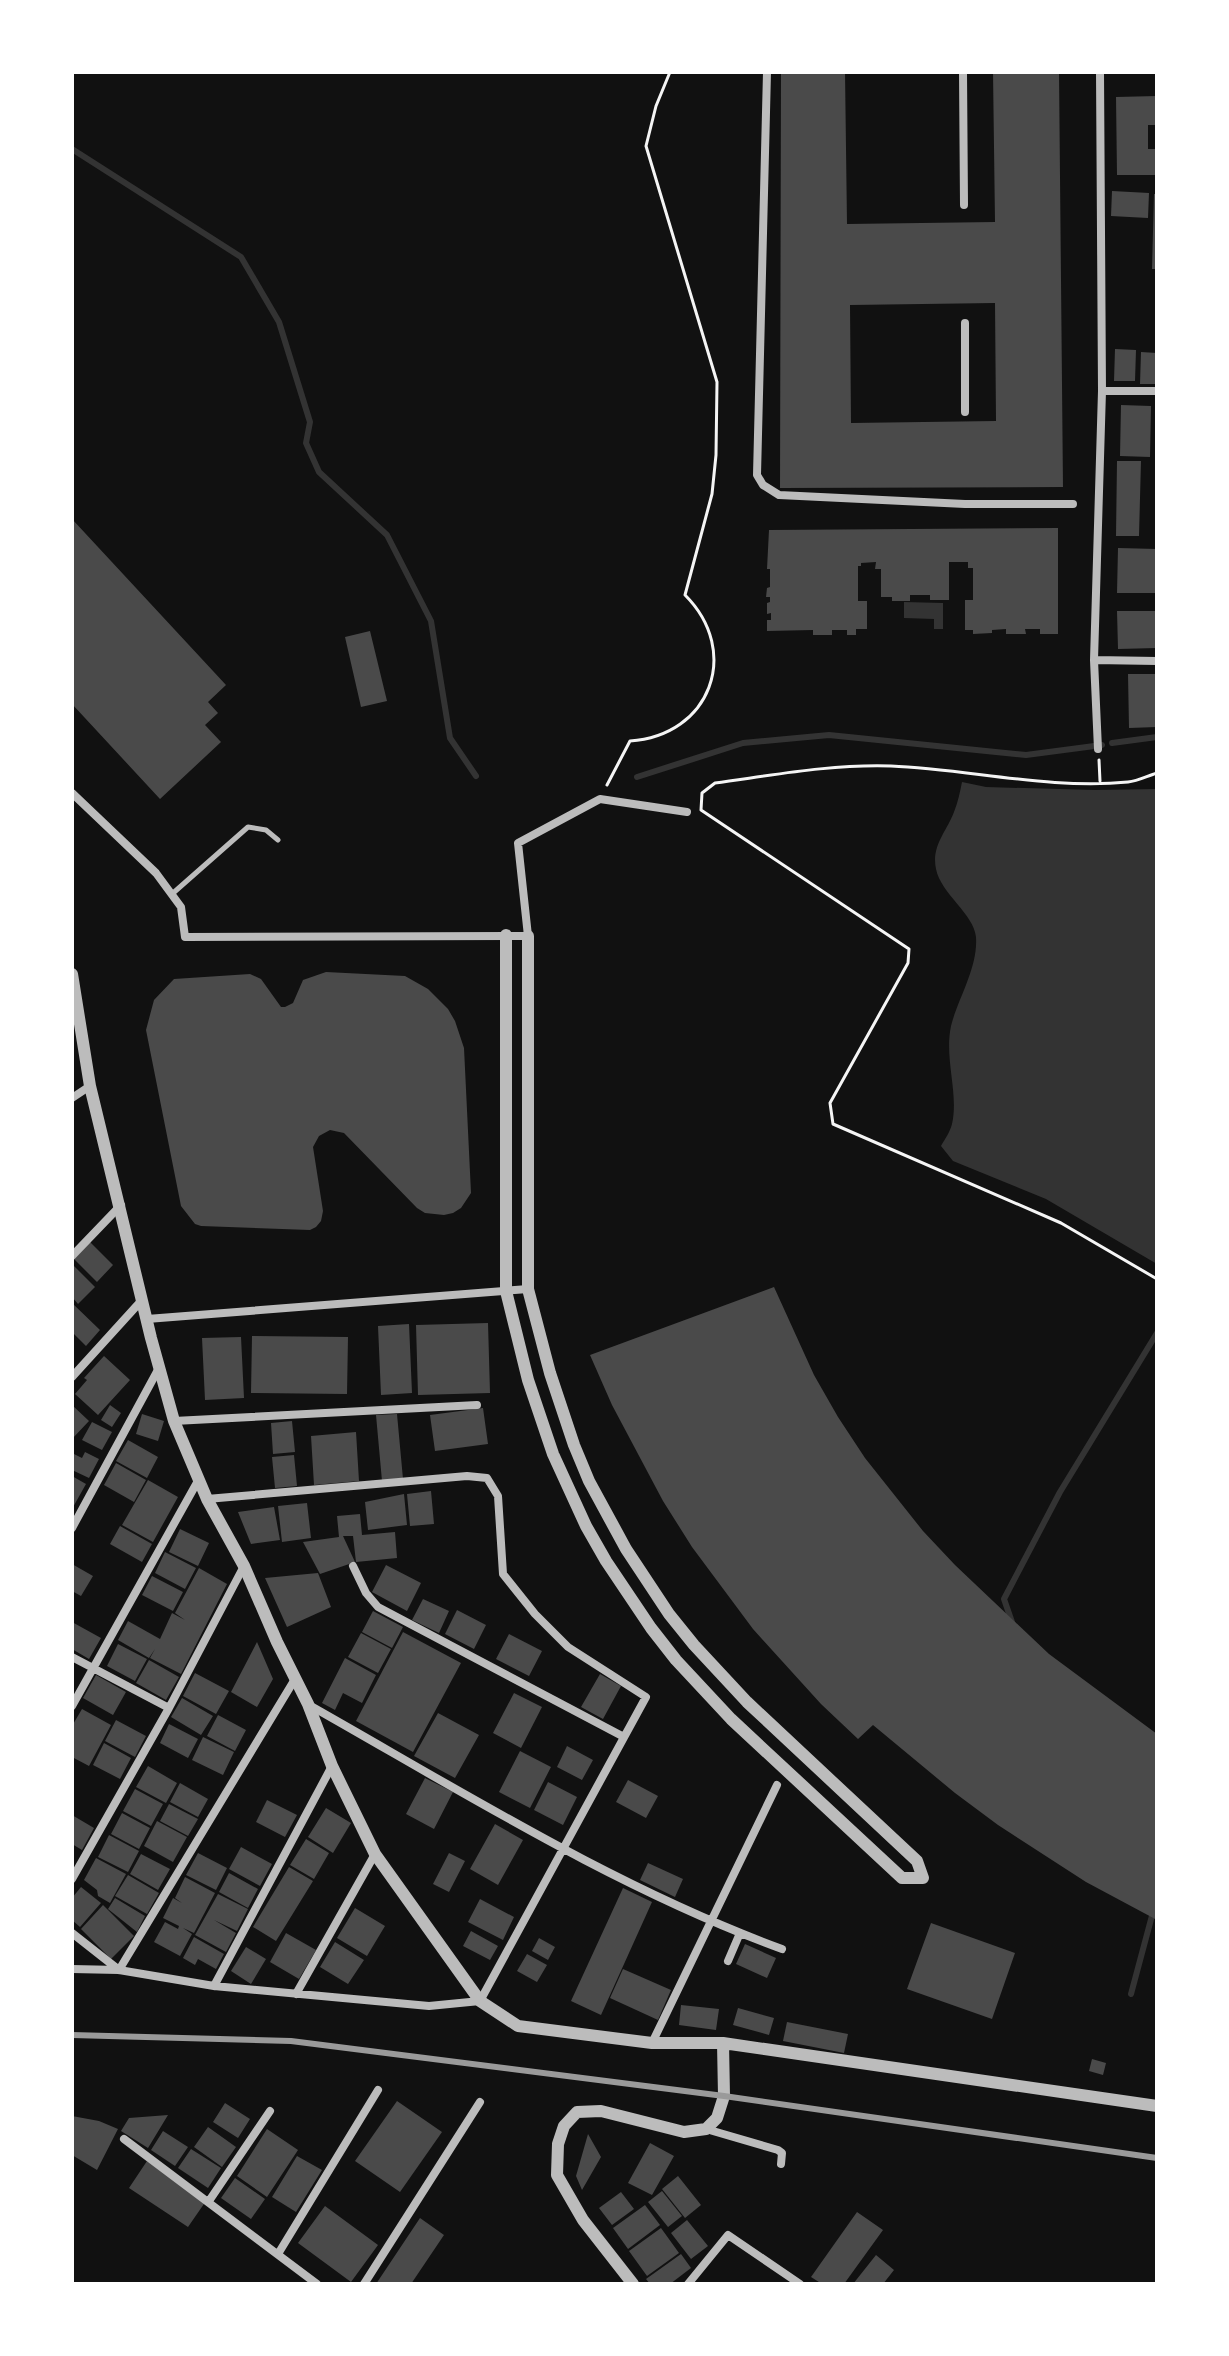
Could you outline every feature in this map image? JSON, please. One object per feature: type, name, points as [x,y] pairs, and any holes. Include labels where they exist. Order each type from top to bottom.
[{"type":"street","points":[[767,72],[757,475],[763,485],[779,495],[965,504],[1073,504]]},
{"type":"street","points":[[963,72],[964,205]]},
{"type":"street","points":[[1098,749],[1094,660],[1102,391],[1100,72]]},
{"type":"street","points":[[965,323],[965,412]]},
{"type":"street","points":[[1102,391],[1157,391]]},
{"type":"street","points":[[1094,660],[1157,661]]},
{"type":"street","points":[[72,793],[156,873],[181,907],[185,937],[528,936]]},
{"type":"street","points":[[506,935],[506,1291],[528,1380],[553,1454],[586,1526],[651,1628],[694,1680],[731,1719],[902,1878],[923,1878],[917,1861],[720,1674],[647,1583],[607,1516],[574,1445],[550,1373],[528,1289],[528,936],[518,843],[600,799],[687,812]]},
{"type":"street","points":[[72,974],[90,1086],[174,1421],[207,1499],[244,1566],[308,1704],[332,1766],[375,1854],[480,2001],[518,2026],[652,2043],[723,2043],[1157,2106]]},
{"type":"street","points":[[72,1098],[90,1086]]},
{"type":"street","points":[[72,1256],[121,1205]]},
{"type":"street","points":[[147,1319],[528,1289]]},
{"type":"street","points":[[72,1377],[142,1300]]},
{"type":"street","points":[[72,1528],[160,1367]]},
{"type":"street","points":[[174,1421],[477,1405]]},
{"type":"street","points":[[207,1499],[467,1476],[487,1478],[498,1496],[503,1574],[535,1614],[568,1647],[646,1697],[480,2001]]},
{"type":"street","points":[[72,1706],[199,1479]]},
{"type":"street","points":[[72,1879],[169,1708],[244,1566]]},
{"type":"street","points":[[353,1566],[366,1593],[378,1607],[624,1737]]},
{"type":"street","points":[[72,1657],[169,1708]]},
{"type":"street","points":[[119,1970],[295,1679]]},
{"type":"street","points":[[308,1704],[565,1849],[711,1921],[782,1949]]},
{"type":"street","points":[[214,1986],[332,1766]]},
{"type":"street","points":[[652,2043],[777,1785]]},
{"type":"street","points":[[296,1994],[375,1854]]},
{"type":"street","points":[[72,1933],[119,1970]]},
{"type":"street","points":[[728,1961],[740,1933]]},
{"type":"street","points":[[72,1969],[119,1970],[214,1986],[429,2006],[480,2001]]},
{"type":"street","points":[[706,2129],[717,2118],[724,2096],[723,2043]]},
{"type":"street","points":[[278,2254],[378,2090]]},
{"type":"street","points":[[364,2284],[480,2102]]},
{"type":"street","points":[[209,2201],[270,2111]]},
{"type":"street","points":[[633,2284],[583,2220],[557,2175],[558,2144],[564,2126],[577,2112],[601,2111],[684,2132],[706,2129],[778,2150],[782,2153],[781,2164]]},
{"type":"street","points":[[124,2139],[317,2284]]},
{"type":"street","points":[[688,2284],[728,2235],[800,2284]]},
{"type":"lane","points":[[172,894],[248,827],[266,830],[278,840]]},
{"type":"path","points":[[600,799],[630,741],[659,737],[685,722],[704,699],[713,671],[709,629],[695,605],[685,595],[712,494],[717,382],[646,146],[656,106],[670,72]]},
{"type":"path","points":[[1098,749],[1100,782]]},
{"type":"path","points":[[1157,773],[1130,782],[1029,781],[892,766],[832,767],[715,783],[702,793],[701,810],[909,949],[908,963],[830,1103],[833,1124],[1061,1223],[1157,1279]]},
{"type":"shaded area","points":[[904,602],[943,603],[943,629],[934,629],[934,619],[904,618]]},
{"type":"shaded area","points":[[962,782],[986,787],[1157,789],[1157,1264],[1046,1199],[953,1161],[941,1146],[951,1127],[954,1112],[949,1051],[951,1026],[976,949],[974,928],[944,887],[935,861]]},
{"type":"building","points":[[781,72],[845,72],[847,224],[995,222],[993,72],[1059,72],[1063,487],[780,488]],"holes":[[[995,303],[996,421],[851,423],[850,305]]]},
{"type":"building","points":[[1157,96],[1157,125],[1148,125],[1148,149],[1157,149],[1157,175],[1117,175],[1116,97]]},
{"type":"building","points":[[1112,191],[1149,193],[1148,218],[1111,216]]},
{"type":"building","points":[[1154,194],[1157,194],[1157,269],[1152,269]]},
{"type":"building","points":[[1115,349],[1136,350],[1135,381],[1114,381]]},
{"type":"building","points":[[1141,352],[1157,353],[1157,384],[1140,384]]},
{"type":"building","points":[[1121,405],[1151,406],[1150,457],[1120,456]]},
{"type":"building","points":[[1117,461],[1141,461],[1139,536],[1116,536]]},
{"type":"building","points":[[72,519],[226,685],[208,702],[218,713],[205,725],[221,742],[160,799],[72,704]]},
{"type":"building","points":[[1058,528],[1058,634],[1040,634],[1040,629],[1025,629],[1026,634],[1006,634],[1006,629],[973,634],[973,630],[965,630],[965,600],[973,600],[973,568],[968,568],[968,562],[949,562],[949,600],[930,600],[930,595],[910,595],[910,601],[892,601],[892,597],[881,597],[881,569],[875,569],[876,562],[861,563],[858,566],[858,601],[867,601],[867,629],[856,629],[856,635],[847,635],[847,630],[832,630],[832,635],[813,635],[813,630],[767,631],[767,620],[771,620],[771,613],[767,614],[770,597],[766,597],[767,588],[770,587],[770,569],[767,569],[769,530]]},
{"type":"building","points":[[1118,548],[1157,549],[1157,593],[1117,593]]},
{"type":"building","points":[[1117,611],[1157,611],[1157,648],[1118,649]]},
{"type":"building","points":[[370,631],[387,701],[361,707],[345,637]]},
{"type":"building","points":[[1128,674],[1157,674],[1157,727],[1129,728]]},
{"type":"building","points":[[326,972],[405,976],[428,989],[448,1009],[464,1048],[471,1193],[461,1208],[453,1213],[425,1213],[344,1133],[330,1130],[319,1136],[313,1147],[323,1211],[316,1227],[310,1230],[195,1224],[181,1206],[146,1030],[154,1000],[174,979],[250,974],[261,979],[281,1007],[285,1007],[293,1003],[303,980]]},
{"type":"building","points":[[90,1242],[113,1265],[97,1282],[74,1259]]},
{"type":"building","points":[[72,1264],[95,1287],[78,1304],[72,1297]]},
{"type":"building","points":[[774,1287],[814,1375],[838,1417],[865,1458],[923,1531],[1049,1654],[1157,1734],[1157,1920],[1086,1882],[998,1825],[873,1725],[858,1739],[821,1704],[753,1629],[692,1547],[663,1501],[612,1405],[590,1355]]},
{"type":"building","points":[[72,1303],[100,1330],[86,1346],[72,1332]]},
{"type":"building","points":[[488,1323],[490,1393],[418,1395],[416,1325]]},
{"type":"building","points":[[409,1324],[412,1393],[381,1395],[378,1326]]},
{"type":"building","points":[[252,1336],[348,1337],[347,1394],[251,1393]]},
{"type":"building","points":[[241,1337],[244,1398],[205,1400],[202,1338]]},
{"type":"building","points":[[104,1356],[130,1380],[98,1415],[75,1394],[87,1380],[84,1378]]},
{"type":"building","points":[[72,1405],[89,1421],[72,1439]]},
{"type":"building","points":[[110,1405],[121,1413],[112,1427],[101,1420]]},
{"type":"building","points":[[483,1408],[488,1444],[435,1451],[430,1415]]},
{"type":"building","points":[[142,1414],[164,1421],[158,1441],[136,1434]]},
{"type":"building","points":[[397,1414],[403,1479],[382,1481],[376,1415]]},
{"type":"building","points":[[292,1421],[295,1452],[273,1454],[271,1423]]},
{"type":"building","points":[[92,1422],[112,1432],[102,1450],[82,1440]]},
{"type":"building","points":[[356,1432],[359,1481],[314,1485],[311,1436]]},
{"type":"building","points":[[128,1440],[158,1457],[147,1478],[116,1461]]},
{"type":"building","points":[[85,1452],[99,1459],[89,1478],[72,1470],[72,1453],[82,1458]]},
{"type":"building","points":[[294,1455],[297,1486],[275,1488],[272,1457]]},
{"type":"building","points":[[116,1463],[146,1480],[134,1502],[104,1485]]},
{"type":"building","points":[[72,1476],[86,1484],[72,1509]]},
{"type":"building","points":[[148,1480],[178,1497],[153,1542],[122,1525]]},
{"type":"building","points":[[431,1491],[434,1524],[410,1526],[407,1494]]},
{"type":"building","points":[[404,1494],[407,1525],[368,1530],[365,1502]]},
{"type":"building","points":[[307,1503],[311,1538],[282,1542],[278,1506]]},
{"type":"building","points":[[274,1507],[280,1540],[251,1544],[238,1512]]},
{"type":"building","points":[[360,1514],[362,1535],[395,1532],[397,1558],[356,1562],[353,1536],[343,1536],[355,1562],[320,1574],[303,1542],[339,1537],[337,1516]]},
{"type":"building","points":[[120,1526],[152,1544],[142,1562],[110,1544]]},
{"type":"building","points":[[180,1529],[209,1543],[198,1566],[169,1552]]},
{"type":"building","points":[[165,1552],[196,1568],[185,1589],[155,1573]]},
{"type":"building","points":[[72,1564],[93,1576],[81,1596],[72,1591]]},
{"type":"building","points":[[386,1565],[421,1583],[407,1611],[372,1592]]},
{"type":"building","points":[[199,1568],[227,1584],[181,1674],[150,1658],[155,1649],[149,1658],[118,1640],[128,1621],[160,1639],[172,1613],[185,1620],[175,1613]]},
{"type":"building","points":[[318,1573],[331,1607],[287,1627],[265,1578]]},
{"type":"building","points":[[152,1576],[183,1592],[173,1611],[142,1595]]},
{"type":"building","points":[[423,1599],[449,1611],[439,1633],[412,1620]]},
{"type":"building","points":[[457,1610],[486,1625],[474,1649],[445,1634]]},
{"type":"building","points":[[373,1611],[403,1627],[392,1648],[362,1632]]},
{"type":"building","points":[[72,1622],[101,1638],[89,1659],[72,1649]]},
{"type":"building","points":[[403,1632],[461,1663],[413,1752],[356,1721]]},
{"type":"building","points":[[361,1633],[391,1649],[378,1673],[348,1657]]},
{"type":"building","points":[[509,1634],[542,1651],[529,1676],[496,1659]]},
{"type":"building","points":[[257,1642],[273,1679],[257,1707],[231,1692]]},
{"type":"building","points":[[118,1644],[147,1659],[135,1681],[107,1666]]},
{"type":"building","points":[[345,1658],[376,1675],[362,1703],[343,1693],[335,1710],[322,1703]]},
{"type":"building","points":[[149,1660],[179,1677],[166,1700],[136,1683]]},
{"type":"building","points":[[195,1673],[229,1691],[216,1714],[183,1696]]},
{"type":"building","points":[[600,1674],[621,1686],[603,1719],[581,1707]]},
{"type":"building","points":[[96,1675],[126,1692],[113,1715],[83,1698]]},
{"type":"building","points":[[514,1693],[542,1707],[521,1748],[493,1733]]},
{"type":"building","points":[[182,1698],[213,1716],[201,1735],[171,1717]]},
{"type":"building","points":[[82,1709],[111,1725],[89,1766],[72,1757],[72,1726]]},
{"type":"building","points":[[438,1713],[479,1735],[455,1778],[414,1756]]},
{"type":"building","points":[[218,1715],[246,1730],[235,1751],[207,1736]]},
{"type":"building","points":[[116,1720],[146,1736],[135,1757],[105,1741]]},
{"type":"building","points":[[169,1724],[198,1739],[188,1758],[160,1743]]},
{"type":"building","points":[[203,1737],[234,1752],[223,1775],[192,1760]]},
{"type":"building","points":[[104,1743],[131,1758],[120,1779],[93,1765]]},
{"type":"building","points":[[567,1746],[593,1760],[582,1780],[557,1767]]},
{"type":"building","points":[[520,1751],[551,1767],[530,1808],[499,1792]]},
{"type":"building","points":[[148,1766],[177,1783],[166,1803],[136,1787]]},
{"type":"building","points":[[425,1778],[453,1792],[434,1829],[406,1814]]},
{"type":"building","points":[[628,1780],[658,1796],[646,1818],[616,1802]]},
{"type":"building","points":[[548,1782],[577,1797],[563,1825],[534,1810]]},
{"type":"building","points":[[180,1783],[208,1799],[198,1817],[170,1802]]},
{"type":"building","points":[[135,1789],[163,1804],[151,1826],[123,1811]]},
{"type":"building","points":[[267,1800],[297,1815],[285,1837],[256,1822]]},
{"type":"building","points":[[169,1804],[198,1819],[188,1836],[160,1821]]},
{"type":"building","points":[[326,1808],[351,1823],[333,1853],[308,1837]]},
{"type":"building","points":[[122,1813],[150,1828],[139,1849],[111,1834]]},
{"type":"building","points":[[72,1815],[94,1828],[82,1850],[72,1844]]},
{"type":"building","points":[[157,1821],[187,1837],[173,1862],[144,1846]]},
{"type":"building","points":[[495,1824],[523,1840],[498,1885],[470,1869]]},
{"type":"building","points":[[109,1835],[139,1851],[128,1872],[98,1857]]},
{"type":"building","points":[[306,1839],[329,1853],[314,1879],[290,1865]]},
{"type":"building","points":[[241,1847],[272,1864],[260,1886],[229,1869]]},
{"type":"building","points":[[198,1853],[227,1868],[216,1890],[186,1875]]},
{"type":"building","points":[[449,1853],[465,1861],[449,1892],[433,1884]]},
{"type":"building","points":[[141,1854],[170,1869],[158,1890],[130,1874]]},
{"type":"building","points":[[96,1858],[126,1874],[110,1903],[98,1896],[97,1890],[84,1880]]},
{"type":"building","points":[[648,1863],[683,1879],[675,1897],[640,1880]]},
{"type":"building","points":[[289,1867],[313,1881],[276,1941],[253,1927]]},
{"type":"building","points":[[229,1873],[258,1889],[248,1908],[219,1892]]},
{"type":"building","points":[[128,1875],[159,1893],[147,1914],[115,1896]]},
{"type":"building","points":[[185,1877],[215,1893],[194,1933],[183,1928],[192,1934],[180,1956],[154,1942],[165,1922],[178,1929],[179,1926],[163,1918],[173,1898],[182,1903],[175,1898]]},
{"type":"building","points":[[81,1887],[101,1903],[80,1927],[72,1920],[72,1898]]},
{"type":"building","points":[[623,1888],[652,1902],[601,2015],[571,2001]]},
{"type":"building","points":[[218,1894],[248,1909],[237,1931],[214,1920],[236,1933],[226,1952],[195,1935]]},
{"type":"building","points":[[115,1898],[145,1916],[137,1932],[108,1909]]},
{"type":"building","points":[[480,1899],[514,1917],[503,1940],[468,1922]]},
{"type":"building","points":[[103,1905],[134,1936],[111,1959],[81,1929]]},
{"type":"building","points":[[355,1908],[385,1926],[367,1956],[337,1938]]},
{"type":"building","points":[[931,1923],[1015,1953],[992,2019],[907,1989]]},
{"type":"building","points":[[471,1931],[498,1946],[490,1960],[463,1946]]},
{"type":"building","points":[[286,1933],[316,1950],[299,1979],[270,1962]]},
{"type":"building","points":[[194,1937],[224,1954],[216,1969],[198,1959],[195,1965],[183,1958]]},
{"type":"building","points":[[539,1938],[555,1947],[548,1960],[532,1951]]},
{"type":"building","points":[[335,1942],[364,1960],[348,1984],[320,1967]]},
{"type":"building","points":[[745,1944],[776,1958],[767,1978],[736,1964]]},
{"type":"building","points":[[246,1947],[266,1959],[251,1984],[231,1971]]},
{"type":"building","points":[[527,1954],[547,1965],[537,1982],[517,1971]]},
{"type":"building","points":[[623,1969],[671,1990],[658,2020],[610,1998]]},
{"type":"building","points":[[681,2005],[719,2009],[716,2030],[679,2025]]},
{"type":"building","points":[[738,2008],[774,2018],[769,2035],[733,2025]]},
{"type":"building","points":[[787,2022],[848,2034],[844,2053],[783,2041]]},
{"type":"building","points":[[1092,2059],[1106,2063],[1103,2075],[1089,2071]]},
{"type":"building","points":[[397,2101],[442,2132],[400,2192],[355,2161]]},
{"type":"building","points":[[225,2103],[250,2119],[238,2138],[213,2122]]},
{"type":"building","points":[[168,2115],[148,2148],[121,2131],[129,2118]]},
{"type":"building","points":[[72,2116],[99,2121],[118,2129],[97,2170],[72,2155]]},
{"type":"building","points":[[208,2127],[236,2147],[222,2167],[194,2147]]},
{"type":"building","points":[[267,2129],[298,2150],[267,2197],[237,2176]]},
{"type":"building","points":[[163,2131],[188,2147],[175,2166],[151,2150]]},
{"type":"building","points":[[588,2134],[601,2157],[582,2190],[576,2176]]},
{"type":"building","points":[[650,2143],[674,2156],[652,2195],[628,2183]]},
{"type":"building","points":[[191,2149],[221,2168],[208,2188],[178,2168]]},
{"type":"building","points":[[297,2156],[322,2170],[296,2212],[272,2197]]},
{"type":"building","points":[[147,2161],[206,2201],[188,2227],[129,2188]]},
{"type":"building","points":[[678,2176],[701,2205],[685,2218],[662,2189]]},
{"type":"building","points":[[235,2178],[265,2199],[251,2219],[221,2198]]},
{"type":"building","points":[[662,2191],[682,2216],[668,2227],[648,2202]]},
{"type":"building","points":[[621,2192],[634,2209],[612,2225],[599,2208]]},
{"type":"building","points":[[645,2205],[660,2225],[628,2249],[613,2228]]},
{"type":"building","points":[[325,2206],[378,2245],[351,2282],[298,2243]]},
{"type":"building","points":[[857,2212],[883,2230],[844,2284],[822,2284],[811,2277]]},
{"type":"building","points":[[420,2218],[444,2235],[411,2284],[376,2284]]},
{"type":"building","points":[[687,2220],[708,2246],[691,2259],[671,2233]]},
{"type":"building","points":[[661,2228],[679,2253],[647,2276],[629,2251]]},
{"type":"building","points":[[681,2254],[691,2268],[670,2284],[650,2284],[646,2279]]},
{"type":"building","points":[[876,2255],[894,2270],[883,2284],[853,2284]]},
{"type":"waterway","points":[[72,149],[241,257],[279,322],[310,422],[306,443],[319,472],[387,535],[431,621],[450,738],[476,776]]},
{"type":"waterway","points":[[637,777],[743,743],[829,735],[1026,755],[1102,745]]},
{"type":"waterway","points":[[1112,743],[1157,737]]},
{"type":"waterway","points":[[1013,1625],[1004,1599],[1060,1492],[1157,1333]]},
{"type":"waterway","points":[[1131,1994],[1157,1897]]},
{"type":"railway","points":[[72,2035],[291,2041],[724,2096],[1157,2158]]}]
